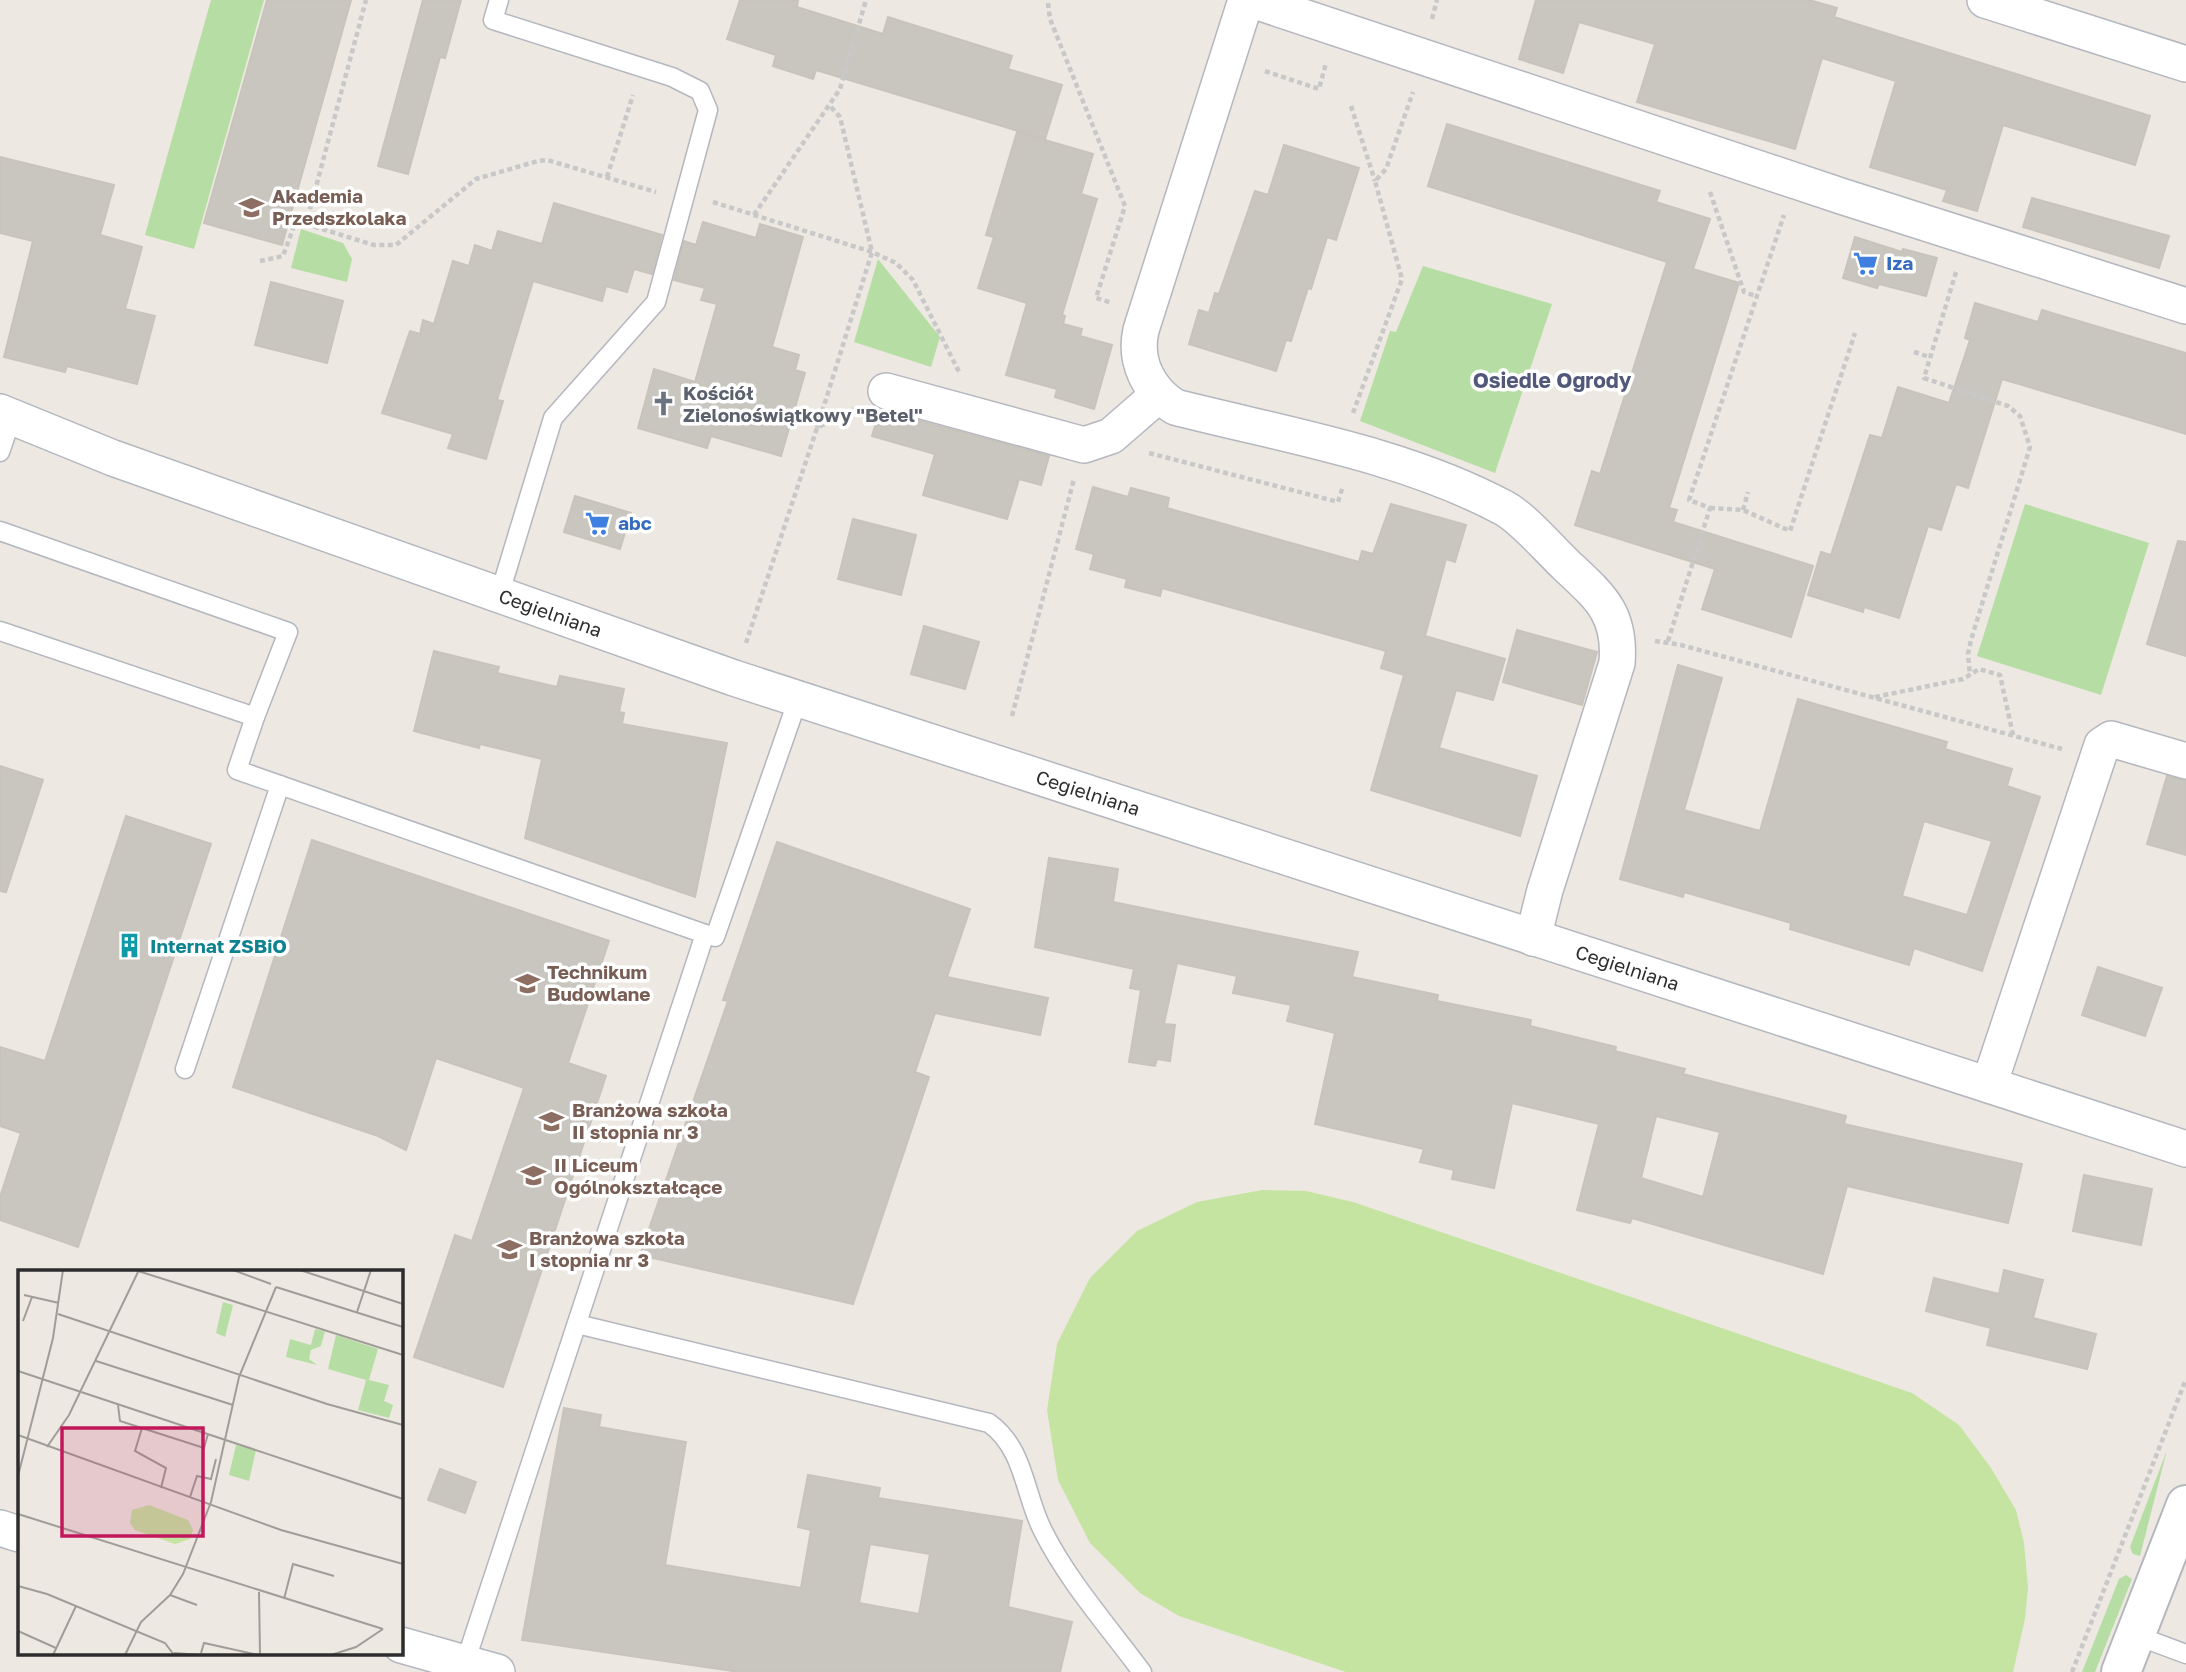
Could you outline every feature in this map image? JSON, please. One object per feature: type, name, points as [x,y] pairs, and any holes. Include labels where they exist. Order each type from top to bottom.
[{"type":"street","points":[[1245,0],[1145,315],[1138,341],[1139,353],[1157,396],[1175,407],[1346,450],[1440,481],[1506,509],[1598,595],[1613,616],[1619,640],[1617,663],[1545,890],[1534,939]]},
{"type":"street","points":[[1252,0],[2186,306]]},
{"type":"street","points":[[1985,0],[2186,64]]},
{"type":"street","points":[[886,391],[1084,445],[1111,436],[1157,396]]},
{"type":"street","name":"Cegielniana","points":[[6,414],[113,458],[797,699],[2186,1149]]},
{"type":"street","points":[[1989,1085],[2102,745],[2111,739],[2186,761]]},
{"type":"street","points":[[2121,1672],[2186,1505]]},
{"type":"street","points":[[0,1528],[18,1534]]},
{"type":"street","points":[[402,1644],[481,1667]]},
{"type":"lane","points":[[499,0],[493,20],[672,76],[700,90],[705,97],[707,122],[656,302],[553,418],[499,596]]},
{"type":"lane","points":[[0,452],[6,414]]},
{"type":"lane","points":[[0,531],[288,632],[237,771],[715,937],[797,699]]},
{"type":"lane","points":[[0,631],[255,717]]},
{"type":"lane","points":[[185,1069],[280,785]]},
{"type":"lane","points":[[481,1667],[578,1324],[705,934]]},
{"type":"lane","points":[[578,1324],[989,1423],[1004,1433],[1014,1450],[1042,1530],[1058,1557],[1142,1672]]},
{"type":"lane","points":[[2135,1635],[2186,1654]]},
{"type":"path","points":[[306,224],[366,0]]},
{"type":"path","points":[[754,215],[840,89],[866,0]]},
{"type":"path","points":[[1375,181],[1386,169],[1422,57],[1437,0]]},
{"type":"path","points":[[1048,3],[1050,19],[1125,206],[1096,298],[1145,315]]},
{"type":"path","points":[[1265,71],[1319,89],[1326,69],[1326,53]]},
{"type":"path","points":[[607,177],[642,67]]},
{"type":"path","points":[[751,631],[872,252],[840,117],[830,106]]},
{"type":"path","points":[[1142,451],[1338,502],[1346,450],[1402,279],[1351,106]]},
{"type":"path","points":[[260,261],[283,256],[295,223],[374,244],[396,244],[469,184],[484,176],[547,160],[660,193],[687,193],[872,252],[896,263],[913,280],[945,348],[985,419]]},
{"type":"path","points":[[1707,181],[1744,292],[1756,296]]},
{"type":"path","points":[[1787,207],[1689,500],[1710,508],[1743,509],[1790,531],[1855,333]]},
{"type":"path","points":[[1958,264],[1924,378],[2008,406],[2020,416],[2030,447],[1971,640],[1968,654],[1970,675]]},
{"type":"path","points":[[1914,352],[1930,357]]},
{"type":"path","points":[[817,428],[886,391]]},
{"type":"path","points":[[1012,716],[1077,466]]},
{"type":"path","points":[[1743,509],[1748,492]]},
{"type":"path","points":[[1668,642],[1710,508]]},
{"type":"path","points":[[1619,640],[1668,642],[2097,758]]},
{"type":"path","points":[[1874,697],[1970,675],[1979,669],[2000,675],[2012,735]]},
{"type":"path","points":[[2072,1672],[2186,1379]]},
{"type":"green space","points":[[211,0],[264,0],[194,249],[145,235]]},
{"type":"green space","points":[[301,229],[343,243],[352,259],[347,282],[291,268]]},
{"type":"green space","points":[[878,259],[940,337],[931,367],[854,342]]},
{"type":"green space","points":[[1423,266],[1552,304],[1495,473],[1360,421],[1390,331],[1396,332]]},
{"type":"green space","points":[[2025,504],[2149,543],[2101,695],[1977,656]]},
{"type":"green space","points":[[1262,1190],[1306,1191],[1353,1202],[1912,1393],[1959,1425],[1991,1468],[2016,1510],[2024,1543],[2028,1587],[2025,1619],[2013,1672],[1346,1672],[1179,1616],[1140,1593],[1090,1543],[1058,1480],[1047,1410],[1057,1344],[1090,1278],[1137,1231],[1197,1202]]},
{"type":"green space","points":[[2167,1450],[2140,1556],[2133,1554],[2130,1547]]},
{"type":"green space","points":[[2126,1575],[2132,1579],[2095,1672],[2082,1672],[2119,1579]]},
{"type":"building","points":[[267,0],[351,0],[282,245],[204,223]]},
{"type":"building","points":[[423,0],[461,0],[445,58],[440,57],[408,174],[378,166]]},
{"type":"building","points":[[740,0],[798,0],[797,7],[883,34],[888,17],[1012,56],[1008,69],[1062,85],[1045,139],[816,70],[813,79],[773,66],[776,55],[727,39]]},
{"type":"building","points":[[1536,0],[1809,0],[1837,8],[1834,17],[2150,116],[2135,165],[2003,125],[1977,211],[1943,201],[1947,190],[1870,167],[1896,81],[1822,58],[1795,149],[1637,102],[1655,44],[1579,22],[1563,73],[1519,59]]},
{"type":"building","points":[[1447,124],[1660,191],[1656,202],[1710,219],[1693,269],[1739,283],[1669,508],[1677,510],[1673,522],[1813,566],[1791,637],[1702,609],[1715,569],[1575,525],[1592,471],[1600,474],[1667,262],[1428,186]]},
{"type":"building","points":[[1017,132],[1093,154],[1081,194],[1097,199],[1062,315],[1065,316],[1063,324],[1082,329],[1080,336],[1112,345],[1094,409],[1055,397],[1057,389],[1006,375],[1027,303],[978,288],[994,237],[986,235]]},
{"type":"building","points":[[1284,145],[1359,168],[1336,240],[1327,237],[1311,289],[1308,288],[1291,341],[1286,340],[1276,371],[1189,344],[1199,310],[1209,313],[1215,293],[1219,294],[1255,191],[1268,195]]},
{"type":"building","points":[[0,157],[114,185],[100,235],[142,247],[125,309],[155,316],[137,384],[67,366],[65,372],[4,357],[33,241],[0,233]]},
{"type":"building","points":[[2032,198],[2169,236],[2159,268],[2023,227]]},
{"type":"building","points":[[554,203],[662,235],[652,274],[634,269],[627,292],[606,286],[602,301],[533,281],[497,400],[503,401],[486,459],[448,448],[453,434],[382,413],[410,331],[420,334],[423,320],[434,324],[453,261],[469,266],[475,245],[492,251],[498,231],[542,244]]},
{"type":"building","points":[[703,222],[756,238],[760,224],[803,237],[772,347],[799,355],[795,370],[805,373],[781,456],[711,436],[707,448],[638,428],[654,369],[695,382],[717,304],[701,300],[705,288],[674,280],[684,241],[696,245]]},
{"type":"building","points":[[1855,237],[1902,252],[1903,249],[1937,258],[1926,296],[1879,284],[1877,288],[1843,278]]},
{"type":"building","points":[[271,282],[343,301],[327,363],[255,345]]},
{"type":"building","points":[[1975,303],[2038,322],[2042,310],[2186,353],[2186,434],[2002,379],[1968,488],[1956,484],[1941,530],[1928,526],[1899,618],[1864,607],[1863,612],[1808,595],[1821,552],[1831,555],[1870,435],[1882,438],[1898,387],[1949,403],[1970,340],[1965,338]]},
{"type":"building","points":[[880,410],[1049,456],[1041,485],[1019,479],[1007,519],[923,495],[935,454],[872,436]]},
{"type":"building","points":[[1093,487],[1128,497],[1131,488],[1169,498],[1167,508],[1359,562],[1362,551],[1373,554],[1391,504],[1466,525],[1455,562],[1446,559],[1425,636],[1505,659],[1493,700],[1456,690],[1439,748],[1537,776],[1520,836],[1371,790],[1404,675],[1381,668],[1386,651],[1162,588],[1160,596],[1125,587],[1127,579],[1090,569],[1094,554],[1076,549]]},
{"type":"building","name":"abc","points":[[575,496],[631,513],[620,549],[564,532]]},
{"type":"building","points":[[853,519],[916,535],[901,595],[838,579]]},
{"type":"building","points":[[2178,541],[2186,542],[2186,656],[2147,644]]},
{"type":"building","points":[[924,626],[979,642],[965,689],[911,674]]},
{"type":"building","points":[[1517,630],[1597,652],[1582,705],[1503,682]]},
{"type":"building","points":[[434,651],[499,667],[497,673],[557,687],[560,676],[624,689],[619,712],[624,713],[622,724],[727,743],[695,897],[525,838],[542,759],[480,744],[479,748],[414,731]]},
{"type":"building","points":[[1678,665],[1722,678],[1684,810],[1760,831],[1798,699],[1947,742],[1945,749],[2012,769],[2007,786],[2040,797],[1982,971],[1914,948],[1909,965],[1790,929],[1791,923],[1684,892],[1683,897],[1620,879]],"holes":[[[1924,821],[1992,841],[1967,915],[1902,896]]]},
{"type":"building","points":[[0,766],[43,780],[6,892],[0,891]]},
{"type":"building","points":[[2167,776],[2186,781],[2186,855],[2147,844]]},
{"type":"building","name":"Internat ZSBiO","points":[[126,816],[211,844],[78,1247],[0,1220],[0,1197],[21,1133],[0,1126],[0,1047],[45,1061]]},
{"type":"building","points":[[312,840],[609,941],[568,1063],[606,1076],[503,1387],[414,1357],[455,1235],[472,1241],[524,1088],[436,1058],[406,1150],[378,1136],[233,1087]]},
{"type":"building","points":[[777,842],[970,909],[947,977],[1048,998],[1040,1035],[935,1013],[915,1072],[929,1077],[853,1304],[640,1255],[728,1001],[723,1000]]},
{"type":"building","points":[[1049,858],[1118,869],[1113,902],[1358,952],[1352,977],[1438,995],[1437,1001],[1531,1020],[1530,1026],[1616,1047],[1615,1051],[1685,1069],[1683,1074],[1846,1116],[1844,1124],[2022,1164],[2008,1223],[1847,1186],[1823,1274],[1632,1218],[1630,1223],[1577,1210],[1599,1124],[1512,1103],[1494,1188],[1452,1179],[1454,1170],[1420,1162],[1424,1149],[1315,1124],[1335,1033],[1287,1021],[1291,1005],[1233,993],[1237,976],[1177,963],[1164,1024],[1175,1025],[1170,1061],[1157,1059],[1155,1066],[1129,1062],[1141,990],[1130,988],[1134,969],[1035,947]],"holes":[[[1656,1116],[1720,1132],[1703,1197],[1641,1178]]]},
{"type":"building","points":[[2098,967],[2162,988],[2145,1036],[2082,1015]]},
{"type":"building","points":[[2084,1175],[2152,1189],[2141,1245],[2073,1231]]},
{"type":"building","points":[[2004,1270],[2043,1280],[2033,1318],[2096,1334],[2087,1369],[1987,1345],[1991,1328],[1926,1311],[1934,1278],[1999,1294]]},
{"type":"building","points":[[564,1408],[601,1415],[599,1427],[686,1442],[665,1565],[801,1588],[811,1530],[798,1527],[808,1475],[880,1488],[878,1498],[1022,1521],[1008,1607],[1072,1622],[1060,1672],[739,1672],[522,1640]],"holes":[[[870,1544],[930,1554],[919,1614],[859,1603]]]},
{"type":"building","points":[[440,1469],[476,1482],[465,1513],[428,1500]]},
{"type":"place","name":"Akademia Przedszkolaka","points":[[252,207]]},
{"type":"place","name":"Iza","points":[[1866,263]]},
{"type":"place","name":"Kościół Zielonoświątkowy \"Betel\"","points":[[663,404]]},
{"type":"place","name":"abc","points":[[598,523]]},
{"type":"place","name":"Internat ZSBiO","points":[[130,946]]},
{"type":"place","name":"Technikum Budowlane","points":[[527,983]]},
{"type":"place","name":"Branżowa szkoła II stopnia nr 3","points":[[552,1121]]},
{"type":"place","name":"II Liceum Ogólnokształcące","points":[[534,1176]]},
{"type":"place","name":"Branżowa szkoła I stopnia nr 3","points":[[509,1249]]},
{"type":"district","name":"Osiedle Ogrody","points":[[1552,381]]}]
